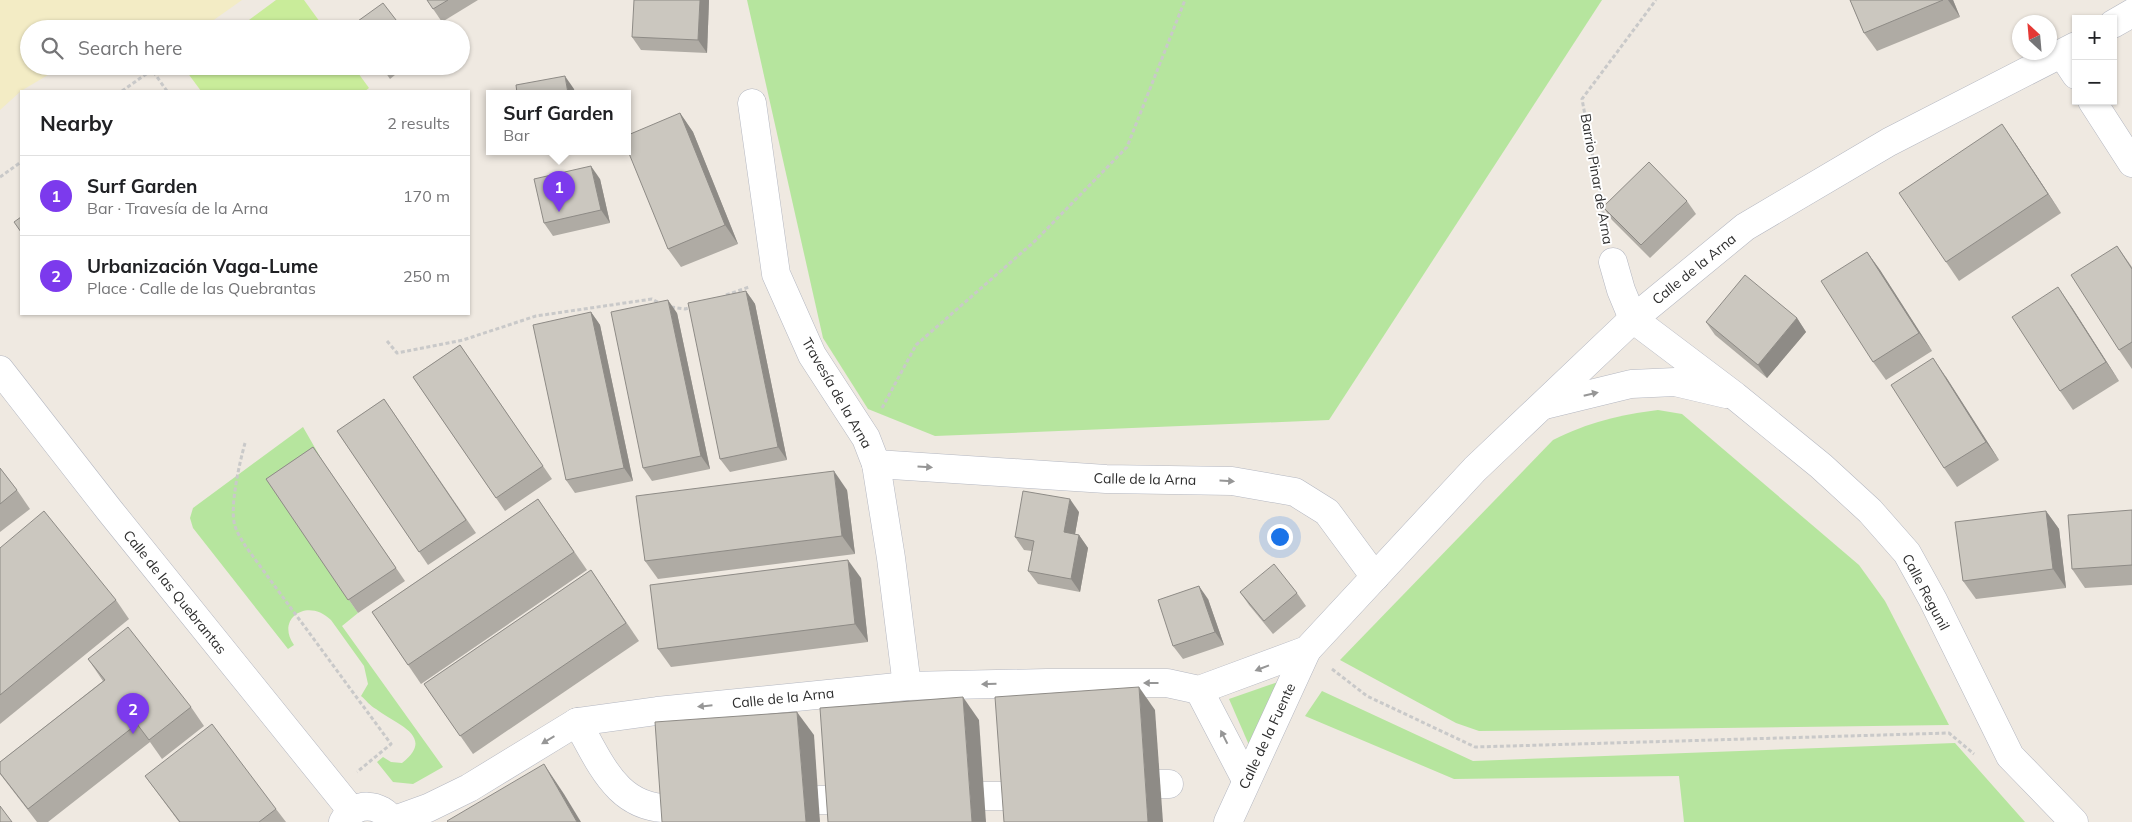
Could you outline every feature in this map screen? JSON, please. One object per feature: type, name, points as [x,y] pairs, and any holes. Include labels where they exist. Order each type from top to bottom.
[{"type":"street","points":[[2117,22],[2132,13]]},
{"type":"street","name":"Calle de la Arna","points":[[392,821],[428,808],[470,788],[577,722],[657,711],[907,686],[1167,683],[1199,690],[1307,650],[1475,468],[1544,405],[1633,319],[1745,227],[1889,142],[2071,58]]},
{"type":"street","name":"Travesía de la Arna","points":[[752,103],[776,274],[812,355],[866,438],[876,464],[891,558],[907,686]]},
{"type":"street","points":[[2095,105],[2132,163]]},
{"type":"street","name":"Barrio Pinar de Arna","points":[[1613,262],[1621,290],[1633,319]]},
{"type":"street","name":"Calle Regunil","points":[[1633,319],[1735,396],[1820,466],[1870,511],[1907,553],[1933,600],[2006,750],[2074,822]]},
{"type":"street","name":"Calle de las Quebrantas","points":[[0,370],[343,808]]},
{"type":"street","name":"Calle Regunil","points":[[1544,405],[1631,384],[1675,382],[1735,396]]},
{"type":"street","name":"Calle de la Arna","points":[[876,464],[1106,478],[1232,481],[1295,492],[1327,512],[1375,577]]},
{"type":"street","name":"Calle de la Fuente","points":[[1228,822],[1307,650]]},
{"type":"street","points":[[1199,690],[1246,780]]},
{"type":"street","points":[[577,722],[615,786],[632,800],[660,809],[675,808]]},
{"type":"street","points":[[984,796],[1017,796]]},
{"type":"street","points":[[343,808],[378,808],[392,821]]},
{"type":"path","points":[[866,438],[916,345],[1035,241],[1126,147],[1185,0]]},
{"type":"path","name":"Barrio Pinar de Arna","points":[[1613,262],[1582,99],[1656,0]]},
{"type":"path","points":[[123,90],[145,75]]},
{"type":"path","points":[[155,75],[165,90]]},
{"type":"path","points":[[0,177],[20,163]]},
{"type":"path","points":[[722,297],[776,274]]},
{"type":"path","points":[[387,341],[397,353],[463,340],[536,316],[652,299],[667,307],[685,309],[695,306]]},
{"type":"path","points":[[246,443],[240,460],[234,500],[234,524],[246,547],[391,744],[343,808]]},
{"type":"path","points":[[1307,650],[1366,696],[1475,747],[1949,732],[1985,763],[2006,750]]},
{"type":"green space","points":[[276,0],[304,0],[318,20],[249,20]]},
{"type":"green space","points":[[747,0],[1602,0],[1329,420],[935,436],[868,409],[823,338]]},
{"type":"green space","points":[[189,75],[360,75],[369,88],[366,90],[200,90]]},
{"type":"green space","points":[[1658,410],[1682,414],[1859,565],[1885,601],[1949,725],[1479,731],[1456,723],[1340,660],[1553,440],[1579,428],[1604,420]]},
{"type":"green space","points":[[303,427],[322,460],[276,492],[358,613],[342,626],[443,767],[413,784],[393,782],[377,762],[383,757],[391,762],[402,763],[412,754],[415,745],[414,738],[409,731],[374,708],[361,696],[368,684],[364,666],[331,620],[322,613],[313,610],[297,614],[291,619],[289,626],[289,635],[294,645],[288,649],[193,528],[190,518],[193,508]]},
{"type":"green space","points":[[1281,681],[1249,745],[1229,699]]},
{"type":"green space","points":[[1322,691],[1473,761],[1955,743],[2025,822],[1684,822],[1679,776],[1454,779],[1305,716]]},
{"type":"sand","points":[[0,0],[242,0],[214,20],[20,20],[20,75],[48,75],[20,90],[0,110]]},
{"type":"building","points":[[427,0],[448,0],[433,9]]},
{"type":"building","points":[[634,0],[700,0],[698,40],[632,37]]},
{"type":"building","points":[[1850,0],[1943,0],[1864,33]]},
{"type":"building","points":[[383,3],[396,20],[359,20]]},
{"type":"building","points":[[565,76],[567,90],[517,90],[516,85]]},
{"type":"building","points":[[680,113],[725,225],[668,249],[630,155],[631,134]]},
{"type":"building","points":[[2002,124],[2048,194],[1946,262],[1899,193]]},
{"type":"building","points":[[1649,162],[1687,201],[1641,245],[1603,207]]},
{"type":"building","points":[[591,166],[601,210],[544,223],[534,179]]},
{"type":"building","points":[[20,218],[20,231],[14,222]]},
{"type":"building","points":[[2117,246],[2132,269],[2132,342],[2119,350],[2071,275]]},
{"type":"building","points":[[1867,252],[1919,333],[1873,362],[1821,281]]},
{"type":"building","points":[[1745,275],[1797,318],[1758,365],[1706,322]]},
{"type":"building","points":[[2058,287],[2106,362],[2060,391],[2012,317]]},
{"type":"building","points":[[746,291],[778,447],[720,459],[688,303]]},
{"type":"building","points":[[668,300],[701,456],[643,468],[611,312]]},
{"type":"building","points":[[591,312],[624,468],[566,480],[533,325]]},
{"type":"building","points":[[460,345],[543,466],[496,498],[413,377]]},
{"type":"building","points":[[1933,358],[1986,442],[1944,468],[1891,385]]},
{"type":"building","points":[[384,399],[466,520],[419,552],[337,431]]},
{"type":"building","points":[[313,447],[396,568],[348,600],[266,479]]},
{"type":"building","points":[[0,468],[17,490],[0,504]]},
{"type":"building","points":[[834,471],[842,536],[645,561],[636,496]]},
{"type":"building","points":[[1023,491],[1070,499],[1064,532],[1079,535],[1071,579],[1028,571],[1034,541],[1015,537]]},
{"type":"building","points":[[538,499],[574,552],[408,665],[372,612]]},
{"type":"building","points":[[2132,510],[2132,565],[2072,569],[2068,515]]},
{"type":"building","points":[[44,511],[116,600],[0,695],[0,548]]},
{"type":"building","points":[[2046,511],[2053,569],[1963,581],[1955,522]]},
{"type":"building","points":[[848,560],[855,624],[658,649],[650,585]]},
{"type":"building","points":[[1274,564],[1297,593],[1264,621],[1240,592]]},
{"type":"building","points":[[591,570],[626,623],[460,736],[424,684]]},
{"type":"building","points":[[1199,586],[1215,632],[1173,646],[1158,600]]},
{"type":"building","points":[[128,627],[191,707],[149,740],[137,724],[28,809],[0,773],[0,762],[105,680],[88,659]]},
{"type":"building","points":[[1139,687],[1148,822],[1004,822],[995,697]]},
{"type":"building","points":[[963,697],[972,822],[828,822],[820,708]]},
{"type":"building","points":[[797,712],[806,822],[662,822],[655,722]]},
{"type":"building","points":[[212,724],[276,809],[259,822],[180,822],[145,776]]},
{"type":"building","points":[[544,764],[577,822],[447,821]]},
{"type":"building","points":[[0,806],[12,822],[0,822]]},
{"type":"place","name":"Surf Garden","points":[[559,212]]},
{"type":"place","name":"Urbanización Vaga-Lume","points":[[133,734]]}]
